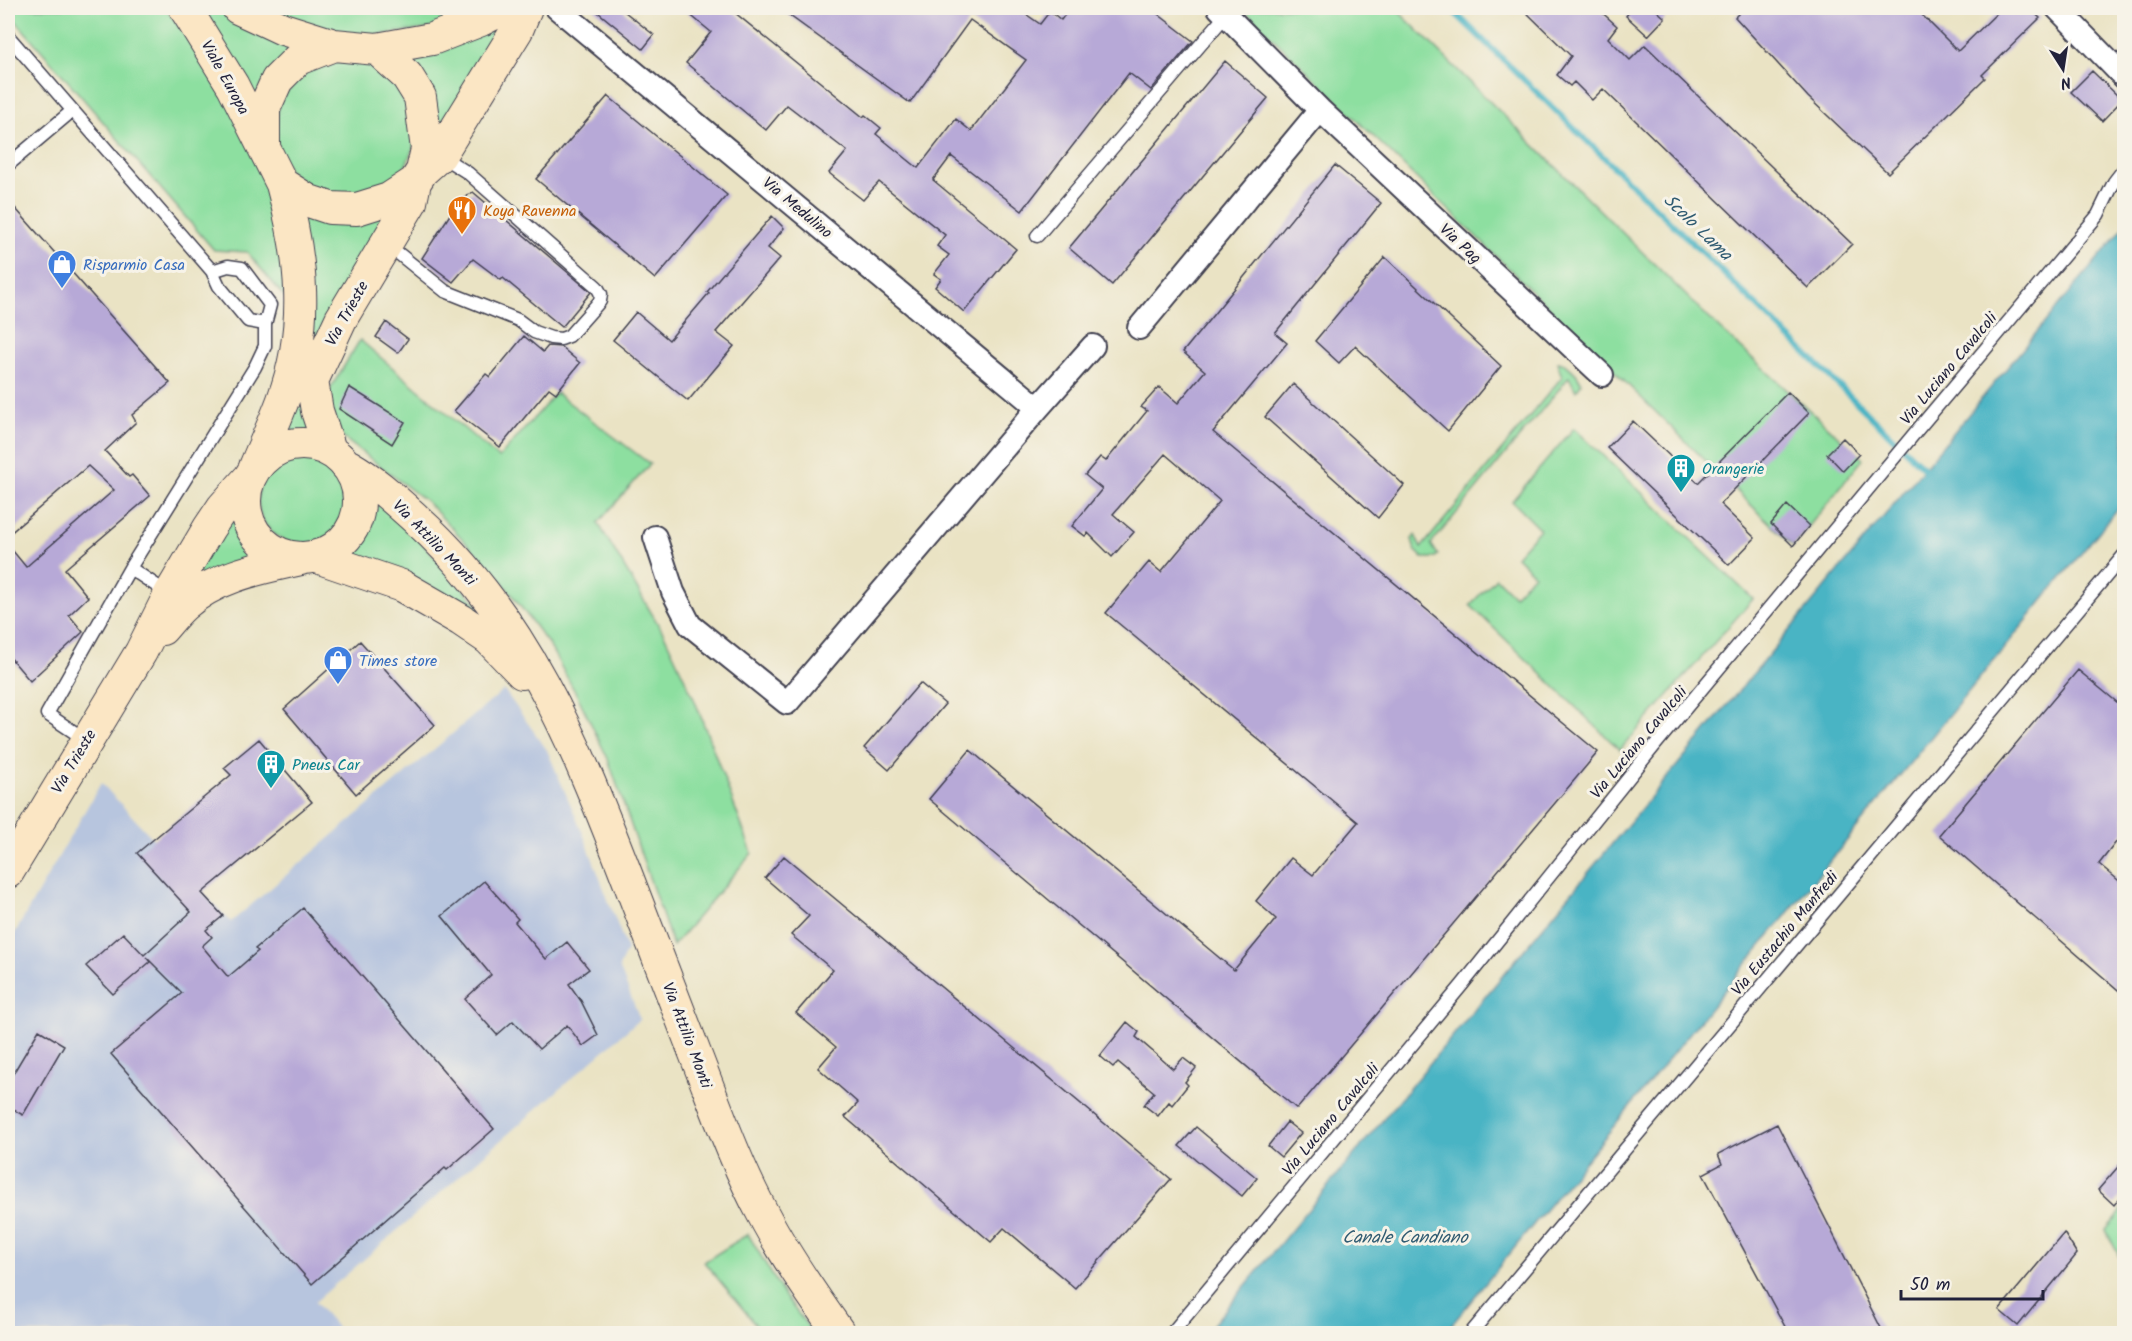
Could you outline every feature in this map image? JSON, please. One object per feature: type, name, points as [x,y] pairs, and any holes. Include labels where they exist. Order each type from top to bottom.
[{"type":"main road","name":"Viale Europa","points":[[185,8],[227,76],[264,148]]},
{"type":"main road","points":[[238,8],[283,29],[334,45],[377,49],[432,39],[482,20],[505,8]]},
{"type":"main road","name":"Via Trieste","points":[[340,458],[322,432],[312,381],[341,319],[411,202],[426,170],[517,30],[526,8]]},
{"type":"main road","points":[[334,45],[298,59],[277,80],[264,109],[264,148],[282,184],[309,201],[330,208],[357,209],[388,199],[426,170],[427,149],[420,97],[407,76],[377,49]]},
{"type":"main road","name":"Via Trieste","points":[[13,854],[141,652],[170,594],[223,507],[252,473],[284,398],[296,350],[301,315],[301,271],[294,226],[282,184]]},
{"type":"main road","points":[[298,443],[314,444],[340,458],[358,486],[360,504],[356,522],[347,537],[333,549],[310,557],[284,556],[267,547],[254,533],[246,516],[244,497],[252,473],[267,455],[281,447],[298,443]]},
{"type":"main road","name":"Via Attilio Monti","points":[[340,458],[371,478],[430,532],[469,572],[506,622],[540,677],[591,784],[721,1120],[758,1204],[799,1276],[840,1334]]},
{"type":"main road","name":"Via Trieste","points":[[141,652],[186,604],[212,586],[254,569],[310,557]]},
{"type":"main road","name":"Via Attilio Monti","points":[[310,557],[402,586],[461,620],[489,639],[517,667],[563,723]]},
{"type":"street","name":"Via Medulino","points":[[557,8],[1038,408]]},
{"type":"street","points":[[2057,8],[2124,76]]},
{"type":"street","name":"Via Pag","points":[[1222,11],[1320,110],[1602,375]]},
{"type":"street","points":[[1139,328],[1320,110]]},
{"type":"street","points":[[655,537],[673,592],[690,625],[787,703],[1093,346]]},
{"type":"lane","points":[[1037,236],[1222,11]]},
{"type":"lane","points":[[8,36],[212,271],[219,286],[248,321],[265,324]]},
{"type":"lane","points":[[8,165],[72,111]]},
{"type":"lane","name":"Via Luciano Cavalcoli","points":[[1171,1334],[1462,985],[1655,746],[1918,428],[2098,215],[2114,182],[2124,169]]},
{"type":"lane","points":[[386,243],[445,291],[518,320],[534,332],[551,338],[561,339],[569,336],[600,301],[601,294],[597,288],[468,173],[426,170]]},
{"type":"lane","points":[[86,740],[47,714],[130,568],[255,367],[265,346],[265,324],[270,305],[242,268],[228,266],[212,271]]},
{"type":"lane","name":"Via Eustachio Manfredi","points":[[1470,1334],[2124,555]]},
{"type":"lane","points":[[130,568],[170,594]]},
{"type":"shaded area","points":[[504,690],[547,750],[584,836],[627,950],[619,967],[640,1019],[315,1302],[342,1333],[8,1333],[8,945],[101,783],[231,922]]},
{"type":"green space","points":[[8,8],[166,8],[203,59],[251,144],[283,223],[287,300],[247,252],[214,250],[8,12]]},
{"type":"green space","points":[[195,8],[220,8],[252,29],[299,47],[257,106]]},
{"type":"green space","points":[[257,8],[480,8],[435,28],[351,38]]},
{"type":"green space","points":[[1242,8],[1395,8],[1718,327],[1863,459],[1793,546]]},
{"type":"green space","points":[[512,13],[440,137],[403,55]]},
{"type":"green space","points":[[333,59],[356,60],[378,67],[409,101],[414,146],[405,167],[390,185],[345,202],[300,187],[274,147],[279,100],[311,67]]},
{"type":"green space","points":[[397,203],[326,327],[316,432],[299,433],[277,442],[296,207]]},
{"type":"green space","points":[[360,340],[499,458],[556,393],[650,464],[598,523],[664,634],[695,701],[752,853],[673,946],[608,759],[579,699],[549,645],[498,576],[427,502],[337,433],[324,399]]},
{"type":"green space","points":[[1557,362],[1572,370],[1581,384],[1576,391],[1569,377],[1431,544],[1438,555],[1434,558],[1423,558],[1415,550],[1412,539],[1415,535],[1421,548],[1562,377]]},
{"type":"green space","points":[[1574,428],[1753,599],[1620,750],[1470,605],[1496,578],[1514,596],[1534,574],[1516,556],[1540,529],[1512,501]]},
{"type":"green space","points":[[302,456],[327,463],[339,475],[346,500],[339,525],[327,537],[302,544],[277,537],[265,525],[258,500],[265,475],[277,463]]},
{"type":"green space","points":[[375,490],[500,630],[348,556],[368,526],[375,500]]},
{"type":"green space","points":[[232,516],[243,538],[259,556],[186,584]]},
{"type":"green space","points":[[2124,1208],[2124,1266],[2106,1230]]},
{"type":"green space","points":[[748,1234],[784,1295],[813,1333],[763,1333],[704,1262]]},
{"type":"water","name":"Canale Candiano","points":[[2124,227],[2124,501],[1445,1333],[1206,1333]]},
{"type":"building","points":[[593,8],[620,8],[654,35],[643,49]]},
{"type":"building","points":[[682,8],[729,8],[863,117],[865,115],[881,128],[876,134],[918,168],[956,119],[971,131],[1026,60],[970,20],[910,103],[779,8],[1017,8],[1040,24],[1050,11],[1061,20],[1070,8],[1150,8],[1193,41],[1151,90],[1129,73],[1022,211],[951,156],[933,180],[1016,249],[964,312],[935,287],[941,279],[934,274],[949,255],[937,246],[945,235],[879,182],[863,200],[829,173],[847,151],[787,105],[766,130],[686,63],[711,32]]},
{"type":"building","points":[[1522,8],[1597,8],[1617,26],[1608,38],[1630,60],[1645,45],[1852,244],[1808,288],[1603,89],[1592,100],[1574,82],[1570,86],[1557,75],[1571,56]]},
{"type":"building","points":[[1632,8],[1654,8],[1665,18],[1648,36],[1626,16]]},
{"type":"building","points":[[1744,8],[1915,8],[1958,51],[2002,8],[2029,8],[2040,18],[1982,75],[1985,78],[1888,173],[1808,97],[1735,17]]},
{"type":"building","points":[[1225,61],[1268,98],[1112,285],[1069,248]]},
{"type":"building","points":[[2092,71],[2122,100],[2102,121],[2071,92]]},
{"type":"building","points":[[608,96],[727,195],[655,279],[536,179]]},
{"type":"building","points":[[1335,165],[1381,203],[1275,333],[1287,343],[1213,432],[1598,752],[1297,1109],[929,799],[970,750],[1234,970],[1276,919],[1256,901],[1291,858],[1313,875],[1358,822],[1106,613],[1149,562],[1161,572],[1220,501],[1165,454],[1113,514],[1134,532],[1112,557],[1088,533],[1085,536],[1072,526],[1102,489],[1085,475],[1100,457],[1106,461],[1147,411],[1141,407],[1159,387],[1178,403],[1205,371],[1183,352]]},
{"type":"building","points":[[473,192],[591,292],[562,327],[503,278],[501,280],[473,259],[453,282],[422,258],[458,202]]},
{"type":"building","points":[[8,200],[170,383],[132,415],[136,422],[105,451],[129,477],[132,475],[150,496],[65,569],[88,597],[69,615],[83,632],[30,681],[8,655],[8,545],[26,567],[114,490],[88,466],[8,535]]},
{"type":"building","points":[[772,216],[784,228],[768,248],[780,258],[716,332],[734,346],[688,401],[613,340],[636,312],[669,340]]},
{"type":"building","points":[[1385,257],[1501,366],[1448,431],[1355,346],[1339,363],[1315,341]]},
{"type":"building","points":[[386,322],[408,339],[398,353],[376,337]]},
{"type":"building","points":[[524,336],[543,352],[548,346],[561,347],[580,363],[556,393],[549,388],[500,447],[454,411],[486,374],[490,377]]},
{"type":"building","points":[[1293,384],[1404,485],[1378,518],[1265,417]]},
{"type":"building","points":[[349,387],[405,422],[392,444],[339,409]]},
{"type":"building","name":"Orangerie","points":[[1788,392],[1809,413],[1720,504],[1755,538],[1729,565],[1607,448],[1633,421],[1698,483]]},
{"type":"building","points":[[1843,438],[1859,454],[1843,471],[1827,454]]},
{"type":"building","points":[[1787,505],[1809,526],[1793,546],[1771,524]]},
{"type":"building","points":[[360,641],[435,725],[356,794],[284,709]]},
{"type":"building","points":[[2078,670],[2124,708],[2124,832],[2099,864],[2124,885],[2124,995],[1939,835]]},
{"type":"building","points":[[920,683],[945,704],[889,770],[864,748]]},
{"type":"building","points":[[259,739],[312,802],[202,893],[223,916],[206,930],[212,937],[202,946],[228,977],[258,951],[255,949],[303,908],[494,1129],[447,1170],[445,1168],[312,1284],[111,1054],[182,993],[146,957],[150,962],[113,994],[86,966],[123,933],[144,955],[191,912],[137,853],[231,775],[224,768]]},
{"type":"building","points":[[784,856],[1171,1179],[1075,1288],[1004,1228],[991,1242],[845,1117],[858,1103],[818,1068],[836,1047],[796,1013],[833,970],[791,935],[809,916],[765,878]]},
{"type":"building","points":[[484,881],[518,919],[515,922],[546,959],[567,942],[589,969],[569,984],[581,1001],[598,1035],[583,1046],[567,1025],[539,1049],[513,1021],[497,1035],[465,999],[491,975],[442,916]]},
{"type":"building","points":[[1127,1022],[1139,1032],[1136,1037],[1173,1069],[1183,1058],[1196,1068],[1185,1082],[1188,1085],[1172,1105],[1169,1102],[1158,1116],[1144,1105],[1154,1092],[1118,1062],[1113,1067],[1100,1056]]},
{"type":"building","points":[[39,1030],[64,1045],[23,1115],[8,1107],[8,1082]]},
{"type":"building","points":[[1287,1122],[1301,1133],[1281,1157],[1268,1146]]},
{"type":"building","points":[[1777,1124],[1884,1334],[1789,1334],[1703,1174],[1722,1164],[1718,1154]]},
{"type":"building","points":[[1196,1127],[1257,1178],[1242,1196],[1179,1146]]},
{"type":"building","points":[[2124,1160],[2124,1193],[2114,1205],[2098,1190]]},
{"type":"building","points":[[2064,1233],[2077,1254],[2018,1326],[1999,1310]]},
{"type":"waterway","name":"Scolo Lama","points":[[1450,8],[1924,468]]},
{"type":"place","name":"Koya Ravenna","points":[[462,236]]},
{"type":"place","name":"Risparmio Casa","points":[[62,290]]},
{"type":"place","name":"Orangerie","points":[[1681,494]]},
{"type":"place","name":"Times store","points":[[338,686]]},
{"type":"place","name":"Pneus Car","points":[[271,790]]}]
